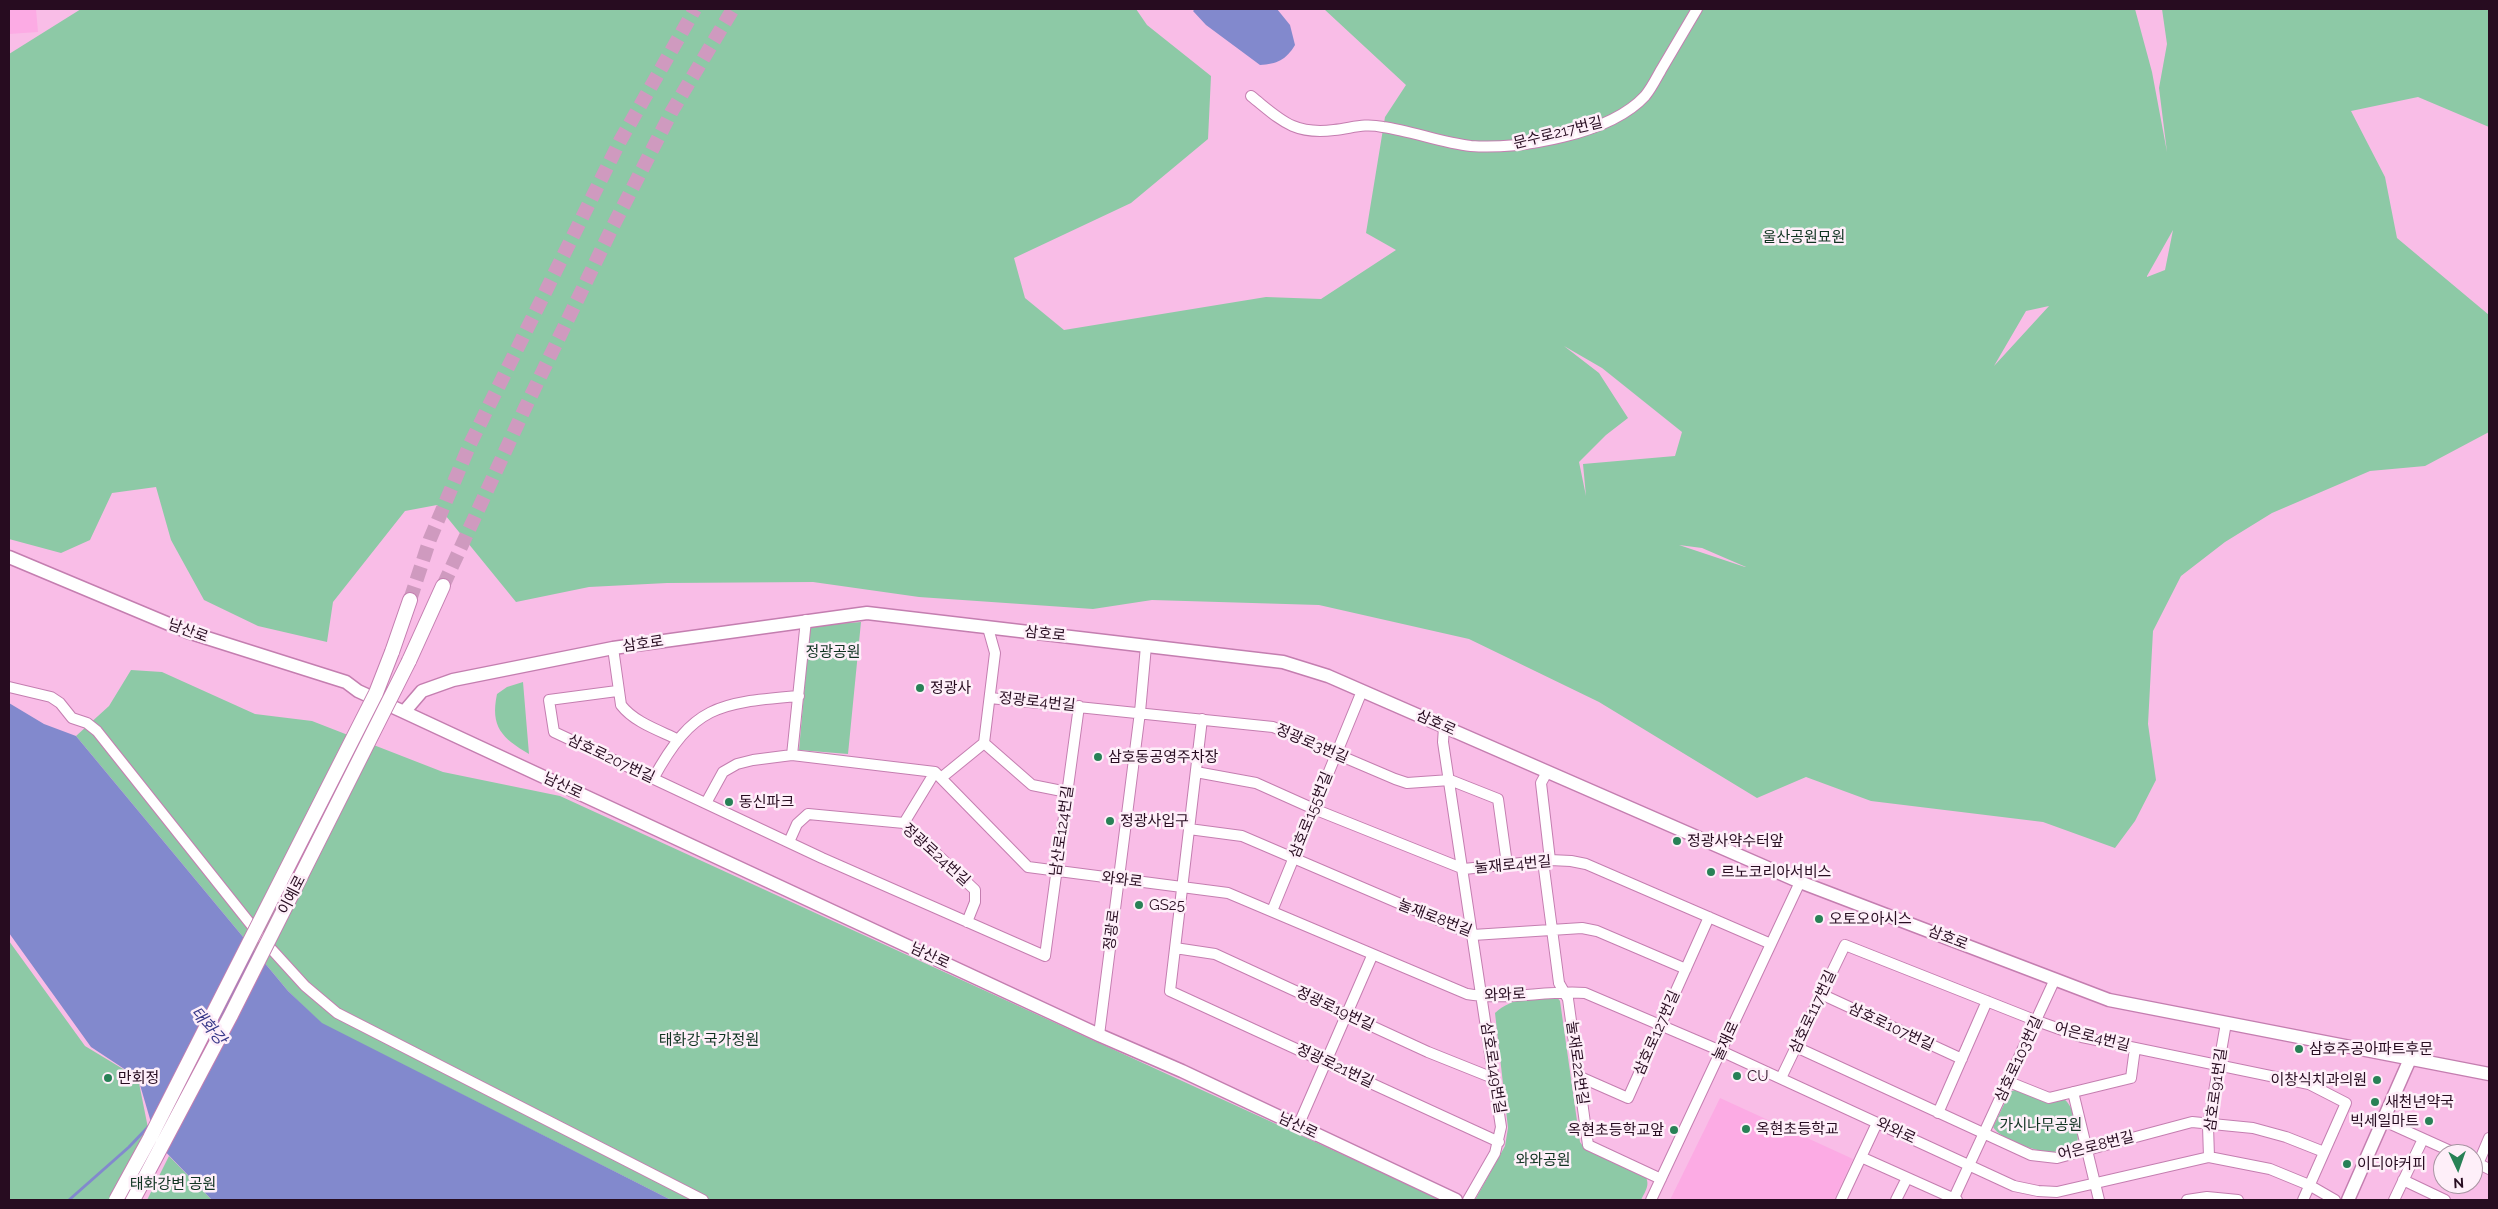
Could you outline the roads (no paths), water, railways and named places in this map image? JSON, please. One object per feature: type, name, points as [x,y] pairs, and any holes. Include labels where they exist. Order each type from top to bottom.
[{"type":"highway","name":"이예로","points":[[133,1200],[234,1008],[409,661],[443,586]]},
{"type":"highway","name":"이예로","points":[[116,1200],[150,1138],[376,693],[410,600]]},
{"type":"main road","name":"남산로","points":[[9,558],[188,632],[346,682],[358,691]]},
{"type":"main road","name":"남산로","points":[[9,565],[113,611],[175,635],[339,688],[358,691]]},
{"type":"main road","name":"삼호로","points":[[404,712],[422,691],[453,680],[613,648],[867,613],[1283,662],[1328,676],[1800,882],[2109,1000],[2489,1074]]},
{"type":"main road","points":[[358,691],[404,712]]},
{"type":"main road","name":"남산로","points":[[404,712],[1456,1200]]},
{"type":"main road","points":[[2348,1200],[2410,1059]]},
{"type":"street","name":"문수로217번길","points":[[1251,96],[1288,125],[1308,132],[1336,130],[1359,124],[1470,146],[1506,146],[1587,129],[1622,115],[1646,95],[1697,9]]},
{"type":"street","points":[[792,755],[806,620]]},
{"type":"street","points":[[988,628],[995,653],[990,698]]},
{"type":"street","name":"정광로","points":[[1099,1035],[1140,712],[1146,646]]},
{"type":"street","points":[[613,648],[617,691],[621,705],[626,712],[677,739]]},
{"type":"street","points":[[9,687],[51,697],[60,703],[72,718],[87,723],[97,731],[264,941],[305,986],[337,1013],[703,1200]]},
{"type":"street","name":"삼호로207번길","points":[[617,691],[549,700],[554,732],[706,803]]},
{"type":"street","name":"삼호로155번길","points":[[1272,911],[1362,691]]},
{"type":"street","points":[[653,779],[677,739],[697,719],[718,708],[748,701],[799,696]]},
{"type":"street","name":"정광로4번길","points":[[984,743],[990,698],[1140,712]]},
{"type":"street","name":"남산로124번길","points":[[967,922],[1045,956],[1079,706]]},
{"type":"street","name":"정광로3번길","points":[[1140,712],[1273,727],[1336,755],[1407,783],[1450,780]]},
{"type":"street","points":[[1175,948],[1202,719]]},
{"type":"street","name":"삼호로149번길","points":[[1444,727],[1443,742],[1464,869],[1501,1127],[1499,1142],[1468,1200]]},
{"type":"street","points":[[904,823],[938,775],[984,743],[1032,785],[1067,792]]},
{"type":"street","points":[[938,775],[792,755],[737,764],[723,772],[706,803],[967,922]]},
{"type":"street","name":"눌재로4번길","points":[[1196,772],[1256,783],[1314,809],[1464,869],[1546,860],[1586,864],[1771,944]]},
{"type":"street","name":"눌재로22번길","points":[[1547,772],[1542,783],[1552,929],[1559,984],[1568,999],[1588,1146],[1661,1179]]},
{"type":"street","name":"와와로","points":[[938,775],[1028,867],[1228,893],[1372,956],[1467,994],[1482,997],[1565,992],[1590,995],[1781,1078],[2014,1186],[2038,1191],[2057,1192],[2209,1158],[2270,1169],[2310,1185],[2335,1200]]},
{"type":"street","points":[[1450,780],[1498,799],[1508,864]]},
{"type":"street","name":"정광로24번길","points":[[789,842],[797,824],[808,814],[904,823],[975,890],[975,902],[967,922]]},
{"type":"street","name":"눌재로8번길","points":[[1189,829],[1242,836],[1293,860],[1473,935],[1582,928],[1597,931],[1686,969]]},
{"type":"street","name":"눌재로","points":[[1651,1200],[1800,882]]},
{"type":"street","name":"삼호로127번길","points":[[1578,1076],[1628,1098],[1709,917]]},
{"type":"street","name":"삼호로117번길","points":[[1781,1078],[1845,945]]},
{"type":"street","name":"어은로4번길","points":[[1845,945],[2082,1037],[2309,1084],[2346,1103],[2324,1152]]},
{"type":"street","name":"정광로21번길","points":[[1175,948],[1170,991],[1499,1142]]},
{"type":"street","name":"정광로19번길","points":[[1175,948],[1215,954],[1493,1078]]},
{"type":"street","points":[[1298,1126],[1372,956]]},
{"type":"street","name":"삼호로103번길","points":[[1955,1200],[2055,980]]},
{"type":"street","name":"삼호로107번길","points":[[1821,994],[1962,1059]]},
{"type":"street","points":[[1938,1113],[1987,1000]]},
{"type":"street","name":"삼호로91번길","points":[[2209,1158],[2209,1122],[2226,1023]]},
{"type":"street","name":"어은로8번길","points":[[1796,1047],[2031,1155],[2057,1158],[2192,1122],[2209,1122],[2253,1128],[2286,1137],[2324,1152]]},
{"type":"street","points":[[2009,1082],[2049,1098],[2131,1078],[2135,1048]]},
{"type":"street","points":[[2073,1092],[2099,1200]]},
{"type":"street","points":[[2384,1121],[2434,1144]]},
{"type":"street","points":[[1841,1200],[1877,1123]]},
{"type":"street","points":[[2394,1200],[2423,1139]]},
{"type":"street","points":[[2303,1200],[2324,1152]]},
{"type":"street","points":[[1861,1157],[1955,1200]]},
{"type":"street","points":[[1896,1200],[1907,1178]]},
{"type":"street","points":[[2404,1180],[2445,1200]]},
{"type":"street","points":[[2187,1200],[2207,1197],[2238,1200]]},
{"type":"water","points":[[1195,9],[1277,9],[1290,25],[1295,45],[1284,58],[1271,64],[1260,65],[1206,25],[1193,11]]},
{"type":"water","name":"태화강","points":[[9,703],[44,724],[76,736],[288,991],[322,1023],[671,1200],[212,1200],[157,1143],[138,1078],[91,1047],[9,933]]},
{"type":"waterway","points":[[69,1200],[129,1147],[149,1126]]},
{"type":"tunnel","points":[[410,600],[430,539],[470,444],[620,141],[695,9]]},
{"type":"tunnel","points":[[443,586],[525,408],[612,228],[672,111],[733,9]]},
{"type":"place","name":"정광사","points":[[920,688]]},
{"type":"place","name":"삼호동공영주차장","points":[[1098,757]]},
{"type":"place","name":"동신파크","points":[[729,802]]},
{"type":"place","name":"정광사입구","points":[[1110,821]]},
{"type":"place","name":"정광사약수터앞","points":[[1677,841]]},
{"type":"place","name":"르노코리아서비스","points":[[1711,872]]},
{"type":"place","name":"GS25","points":[[1139,905]]},
{"type":"place","name":"오토오아시스","points":[[1819,919]]},
{"type":"place","name":"삼호주공아파트후문","points":[[2299,1049]]},
{"type":"place","name":"CU","points":[[1737,1076]]},
{"type":"place","name":"만회정","points":[[108,1078]]},
{"type":"place","name":"이창식치과의원","points":[[2377,1080]]},
{"type":"place","name":"새천년약국","points":[[2375,1102]]},
{"type":"place","name":"빅세일마트","points":[[2429,1121]]},
{"type":"place","name":"옥현초등학교","points":[[1746,1129]]},
{"type":"place","name":"옥현초등학교앞","points":[[1674,1130]]},
{"type":"place","name":"이디야커피","points":[[2347,1164]]},
{"type":"park label","name":"울산공원묘원","points":[[1804,237]]},
{"type":"park label","name":"정광공원","points":[[833,652]]},
{"type":"park label","name":"태화강 국가정원","points":[[709,1040]]},
{"type":"park label","name":"가시나무공원","points":[[2041,1125]]},
{"type":"park label","name":"와와공원","points":[[1543,1160]]},
{"type":"park label","name":"태화강변 공원","points":[[173,1184]]}]
